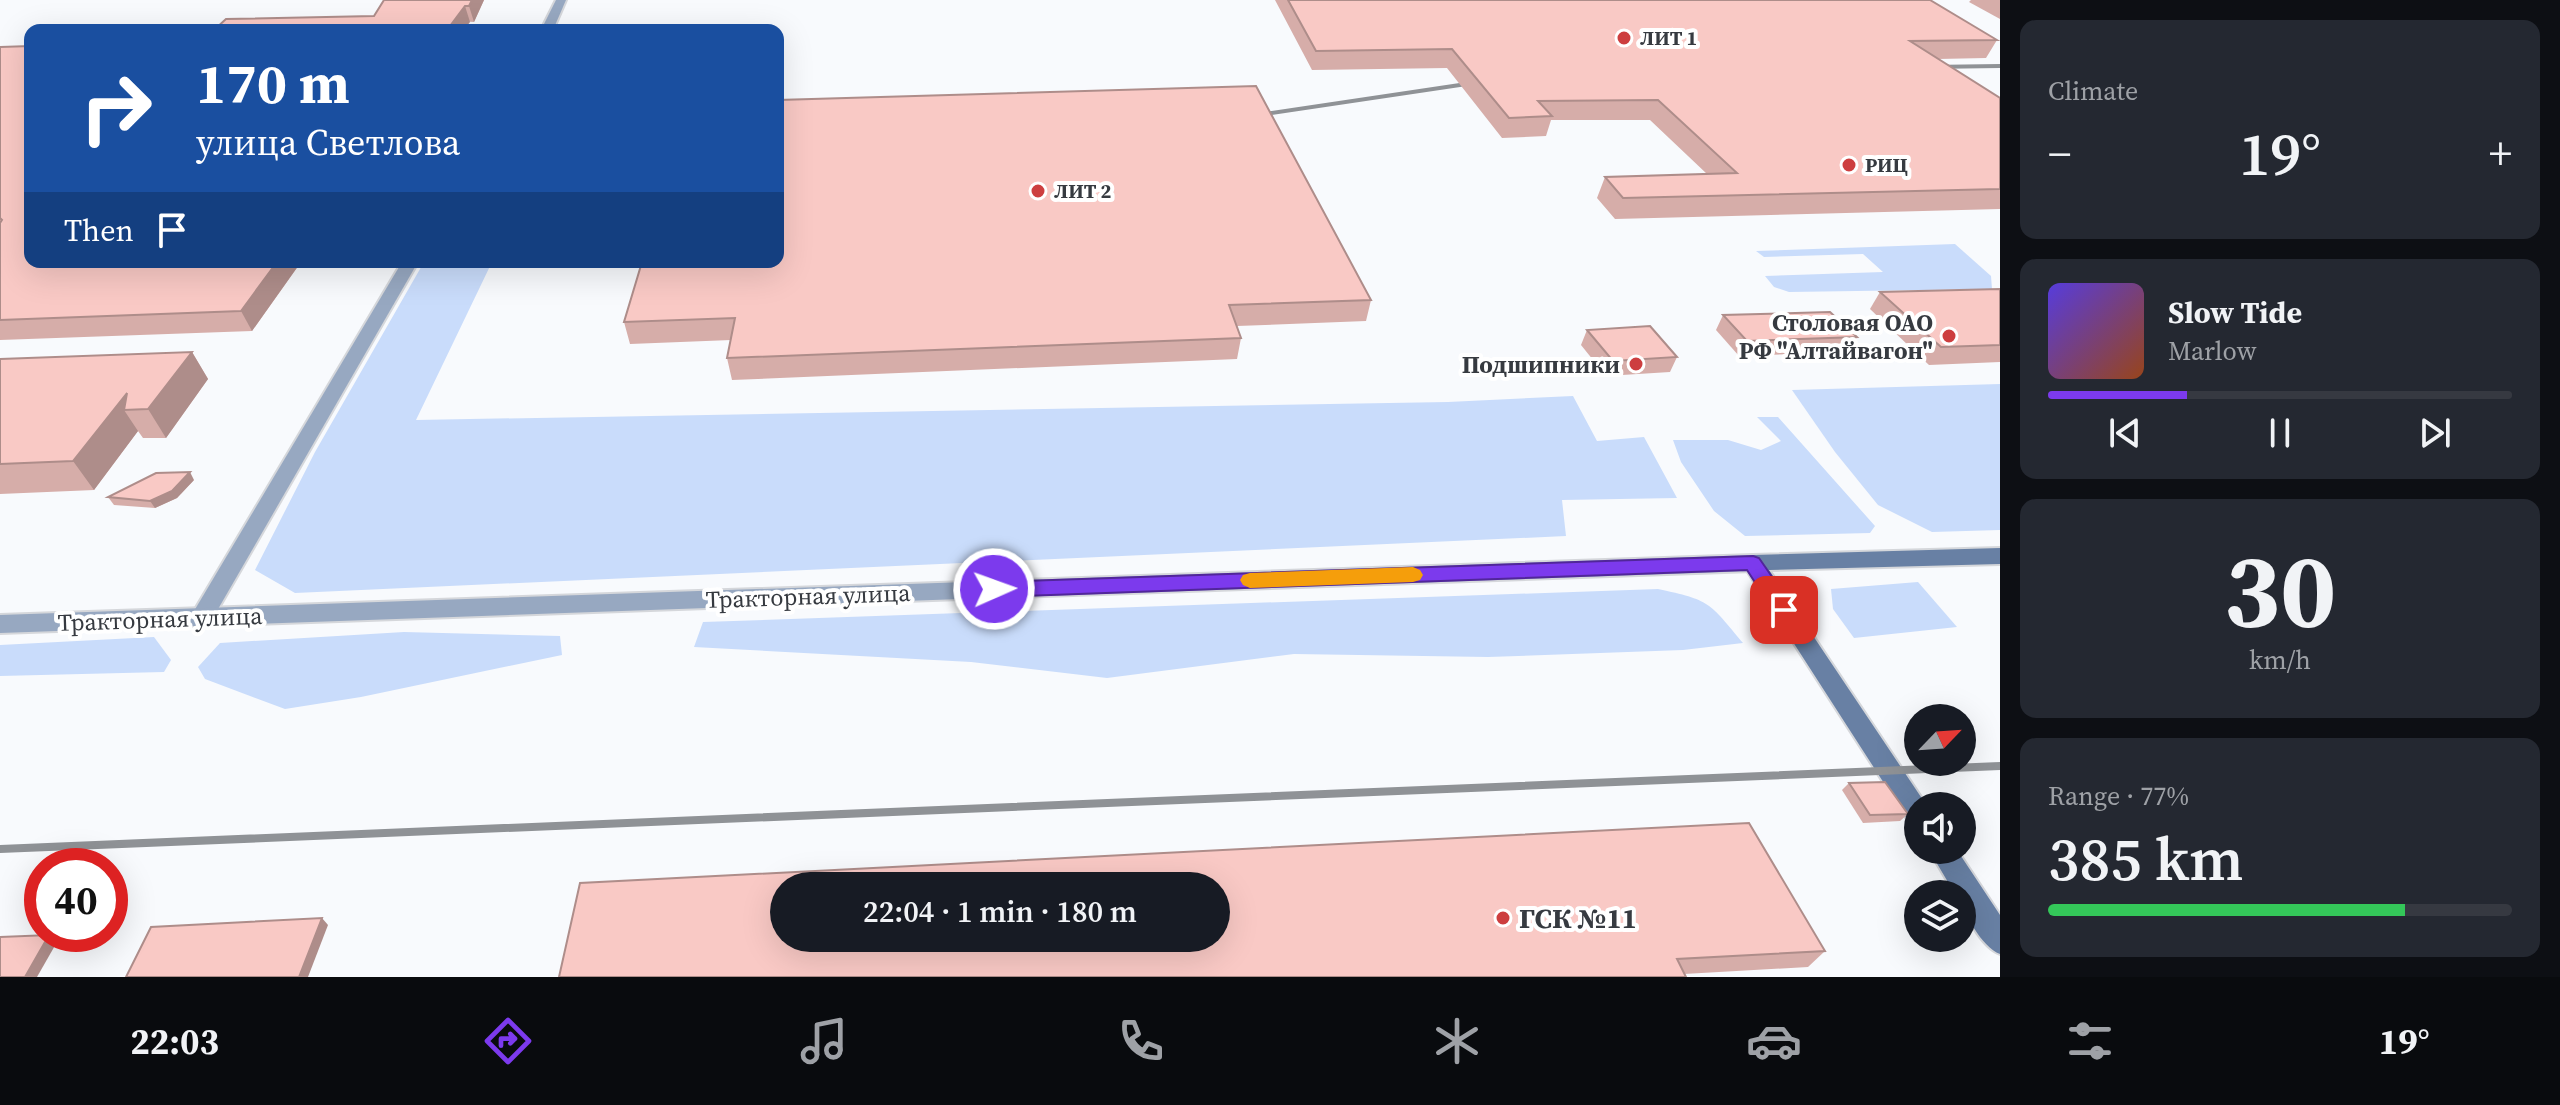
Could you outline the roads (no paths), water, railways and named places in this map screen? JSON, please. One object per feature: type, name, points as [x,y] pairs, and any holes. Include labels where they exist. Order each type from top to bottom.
[{"type":"main road","name":"Тракторная улица","points":[[1753,563],[2000,556]]},
{"type":"main road","points":[[1753,563],[1904,793]]},
{"type":"main road","points":[[1953,864],[1993,914],[2000,940]]},
{"type":"street","points":[[550,24],[561,0]]},
{"type":"street","points":[[202,617],[406,268]]},
{"type":"street","name":"Тракторная улица","points":[[0,624],[1753,563]]},
{"type":"railway","points":[[1928,67],[2000,66]]},
{"type":"railway","points":[[1258,115],[1480,82]]},
{"type":"railway","points":[[0,849],[2000,766]]},
{"type":"place","name":"ЛИТ 1","points":[[1624,38]]},
{"type":"place","name":"РИЦ","points":[[1849,165]]},
{"type":"place","name":"ЛИТ 2","points":[[1038,191]]},
{"type":"place","name":"Столовая ОАО РФ \"Алтайвагон\"","points":[[1949,336]]},
{"type":"place","name":"Подшипники","points":[[1636,364]]},
{"type":"place","name":"ГСК №11","points":[[1503,918]]}]
